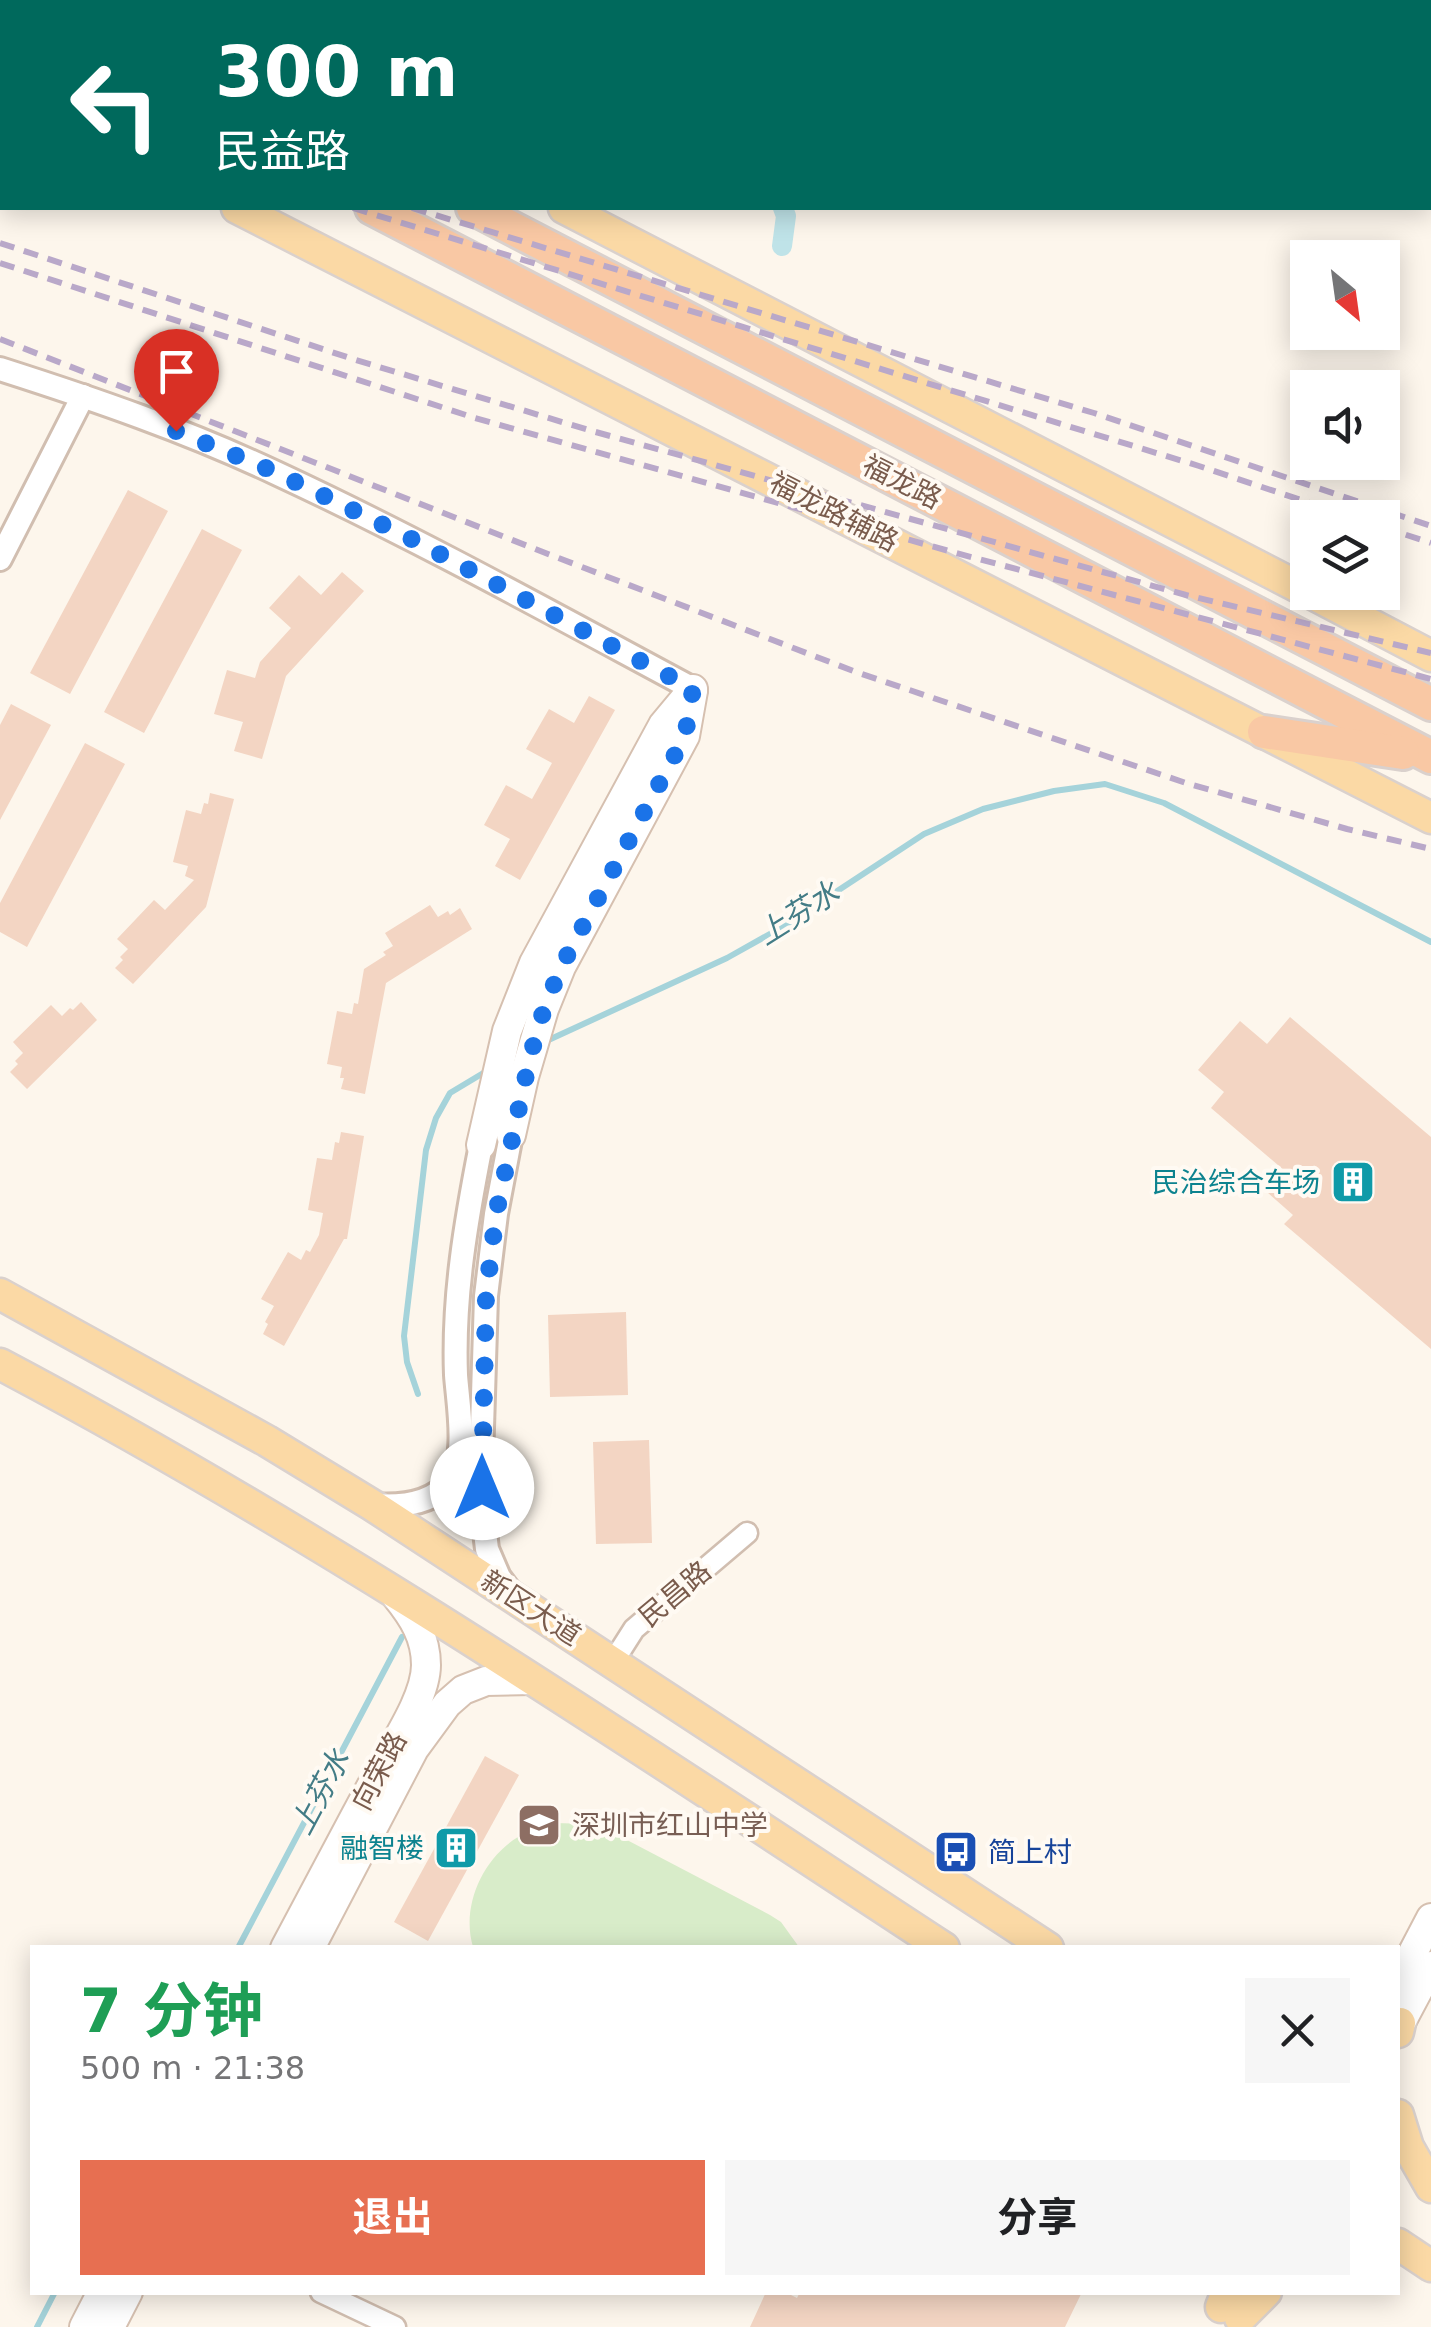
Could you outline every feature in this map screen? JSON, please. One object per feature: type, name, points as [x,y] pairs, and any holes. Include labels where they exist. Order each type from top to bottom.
[{"type":"highway","name":"福龙路","points":[[376,210],[1430,757]]},
{"type":"highway","name":"福龙路","points":[[477,210],[1431,704]]},
{"type":"highway","points":[[1264,732],[1430,757]]},
{"type":"main road","name":"福龙路辅路","points":[[241,210],[1431,818]]},
{"type":"main road","points":[[568,210],[1290,583]]},
{"type":"main road","points":[[1343,610],[1431,656]]},
{"type":"main road","points":[[511,1136],[544,1009],[576,938],[685,736],[693,689]]},
{"type":"main road","points":[[481,1144],[507,1032],[534,963],[664,725],[693,689]]},
{"type":"main road","name":"新区大道","points":[[0,1294],[131,1364],[372,1506],[1043,1945]]},
{"type":"main road","points":[[0,1364],[170,1456],[392,1591],[939,1945]]},
{"type":"main road","name":"向荣路","points":[[288,1945],[421,1688],[426,1668],[424,1644],[417,1623],[392,1591]]},
{"type":"main road","name":"向荣路","points":[[312,1945],[414,1749],[446,1704],[463,1690],[486,1680],[532,1680]]},
{"type":"main road","points":[[1400,1976],[1431,1918]]},
{"type":"main road","points":[[1400,2024],[1431,1966]]},
{"type":"main road","points":[[1400,2121],[1416,2166],[1431,2187]]},
{"type":"main road","points":[[1400,2175],[1431,2196]]},
{"type":"main road","points":[[1400,2245],[1431,2268]]},
{"type":"main road","points":[[1400,2261],[1431,2268]]},
{"type":"main road","points":[[84,2327],[100,2295]]},
{"type":"main road","points":[[110,2327],[126,2295]]},
{"type":"main road","points":[[1231,2308],[1259,2295]]},
{"type":"street","points":[[0,369],[112,405],[273,471],[406,536],[693,689]]},
{"type":"street","points":[[0,558],[83,396]]},
{"type":"street","points":[[511,1136],[486,1296],[482,1515],[487,1549],[499,1577],[513,1596]]},
{"type":"street","points":[[372,1506],[396,1507],[432,1496],[448,1483],[457,1466],[457,1285],[481,1144]]},
{"type":"street","name":"民昌路","points":[[613,1662],[634,1629],[746,1534]]},
{"type":"street","points":[[327,2295],[394,2327]]},
{"type":"green space","points":[[555,1823],[590,1824],[606,1829],[770,1915],[781,1922],[798,1945],[473,1945],[472,1900],[485,1871],[505,1846],[536,1828]]},
{"type":"building","points":[[128,490],[168,511],[70,694],[30,673]]},
{"type":"building","points":[[202,529],[242,550],[144,733],[104,712]]},
{"type":"building","points":[[342,572],[364,591],[286,676],[262,759],[234,751],[243,722],[214,714],[227,670],[255,678],[260,662],[291,628],[269,608],[299,575],[321,595]]},
{"type":"building","points":[[589,696],[615,710],[520,880],[495,866],[510,839],[484,825],[506,785],[532,799],[552,763],[526,749],[549,709],[574,723]]},
{"type":"building","points":[[11,704],[51,725],[0,820],[0,725]]},
{"type":"building","points":[[85,743],[125,764],[27,947],[0,932],[0,903]]},
{"type":"building","points":[[210,793],[234,799],[206,907],[133,984],[115,968],[128,949],[117,939],[154,900],[165,910],[194,880],[185,876],[188,866],[173,862],[186,810],[201,814]]},
{"type":"building","points":[[430,905],[438,917],[460,908],[472,929],[386,983],[365,1094],[341,1089],[342,1067],[327,1064],[337,1011],[352,1014],[354,1003],[358,1004],[364,969],[393,946],[385,933]]},
{"type":"building","points":[[81,1002],[97,1020],[27,1089],[10,1072],[23,1053],[13,1042],[51,1005],[62,1016]]},
{"type":"building","name":"民治综合车场","points":[[1290,1017],[1431,1137],[1431,1349],[1284,1224],[1293,1215],[1267,1192],[1285,1171],[1211,1108],[1224,1092],[1198,1070],[1240,1021],[1267,1044]]},
{"type":"building","points":[[341,1132],[364,1136],[347,1239],[284,1346],[263,1334],[274,1306],[261,1299],[288,1252],[301,1260],[319,1235],[323,1213],[308,1210],[317,1158],[332,1160]]},
{"type":"building","points":[[626,1312],[628,1395],[550,1397],[548,1315]]},
{"type":"building","points":[[649,1440],[652,1543],[596,1544],[593,1442]]},
{"type":"building","name":"融智楼","points":[[485,1756],[519,1775],[428,1941],[394,1922]]},
{"type":"building","points":[[765,2295],[1081,2295],[1065,2327],[750,2327]]},
{"type":"waterway","points":[[782,246],[784,210]]},
{"type":"waterway","name":"上芬水","points":[[542,1043],[727,958],[784,926],[924,834],[983,809],[1054,791],[1105,784],[1164,803],[1431,942]]},
{"type":"waterway","name":"上芬水","points":[[418,1394],[407,1362],[404,1336],[426,1150],[436,1118],[450,1093],[490,1069]]},
{"type":"waterway","name":"上芬水","points":[[240,1945],[402,1637]]},
{"type":"waterway","name":"上芬水","points":[[37,2327],[53,2295]]},
{"type":"railway","points":[[360,210],[1301,500]]},
{"type":"railway","points":[[419,210],[1094,413],[1431,526]]},
{"type":"railway","points":[[0,243],[356,360],[592,431],[1186,595],[1431,653]]},
{"type":"railway","points":[[0,263],[475,418],[956,553],[1431,679]]},
{"type":"railway","points":[[0,339],[856,672],[1186,783],[1431,849]]},
{"type":"railway","points":[[1400,533],[1431,543]]},
{"type":"place","name":"民治综合车场","points":[[1353,1182]]},
{"type":"place","name":"深圳市红山中学","points":[[539,1825]]},
{"type":"place","name":"融智楼","points":[[456,1848]]},
{"type":"place","name":"简上村","points":[[956,1852]]},
{"type":"route","points":[[176,431],[273,471],[406,536],[693,689],[685,736],[561,967],[530,1057],[496,1214],[486,1296],[482,1488]]}]
